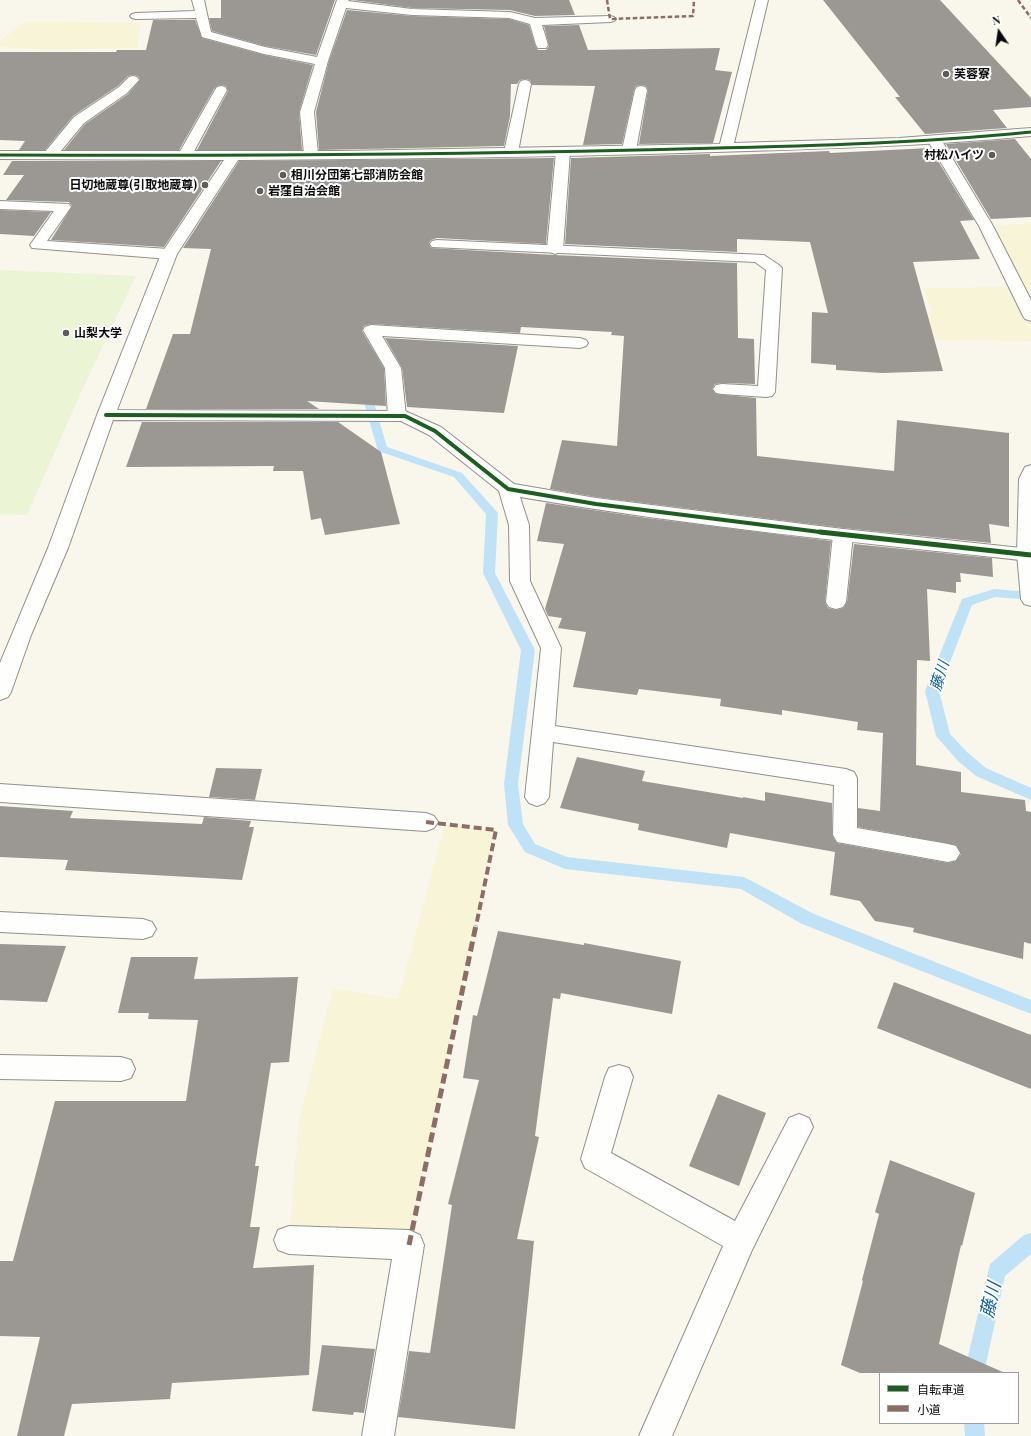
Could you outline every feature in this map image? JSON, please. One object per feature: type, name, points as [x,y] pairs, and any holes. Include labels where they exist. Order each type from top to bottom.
[{"type":"street","points":[[198,0],[206,34],[259,51],[294,58],[321,61]]},
{"type":"street","points":[[468,14],[470,0]]},
{"type":"street","points":[[726,147],[762,0]]},
{"type":"street","points":[[306,155],[307,112],[321,61],[343,2],[412,12],[510,15],[535,22],[610,19]]},
{"type":"street","points":[[136,16],[201,14]]},
{"type":"street","points":[[535,22],[542,45]]},
{"type":"street","points":[[50,155],[79,120],[123,90],[133,80]]},
{"type":"street","points":[[511,152],[525,84]]},
{"type":"street","points":[[186,155],[221,90]]},
{"type":"street","points":[[629,150],[641,90]]},
{"type":"street","points":[[0,154],[234,156],[563,152],[935,141],[1031,132]]},
{"type":"street","points":[[935,141],[986,226],[1031,316]]},
{"type":"street","points":[[555,249],[563,152]]},
{"type":"street","points":[[0,692],[21,635],[58,548],[106,415],[169,254],[234,156]]},
{"type":"street","points":[[0,205],[64,207],[37,246],[169,254]]},
{"type":"street","points":[[437,244],[759,258],[774,268],[766,392],[722,389]]},
{"type":"street","points":[[392,415],[393,368],[371,330],[580,343]]},
{"type":"street","points":[[106,415],[405,416],[435,431],[508,489],[596,504],[843,535],[1029,555]]},
{"type":"street","points":[[1030,590],[1028,479],[1031,471]]},
{"type":"street","points":[[508,489],[520,525],[520,581],[551,648],[537,797]]},
{"type":"street","points":[[836,602],[843,535]]},
{"type":"street","points":[[543,732],[846,778],[845,835],[948,853]]},
{"type":"street","points":[[0,792],[426,822]]},
{"type":"street","points":[[0,922],[143,929]]},
{"type":"street","points":[[0,1067],[121,1069]]},
{"type":"street","points":[[619,1077],[595,1159],[741,1240]]},
{"type":"street","points":[[655,1436],[741,1240],[799,1127]]},
{"type":"street","points":[[289,1240],[409,1246],[378,1436]]},
{"type":"shaded area","points":[[25,21],[141,23],[136,48],[50,50],[0,47],[0,41]]},
{"type":"shaded area","points":[[1031,223],[1031,341],[894,339],[890,312],[933,313],[923,288],[1016,287],[986,226]]},
{"type":"shaded area","points":[[445,824],[496,830],[409,1245],[289,1240],[299,1120],[333,988],[398,999]]},
{"type":"green space","name":"山梨大学","points":[[0,270],[136,276],[82,390],[27,515],[0,514]]},
{"type":"building","points":[[221,0],[335,0],[316,55],[265,46],[212,31],[209,18],[221,18]]},
{"type":"building","points":[[352,0],[569,0],[575,15],[535,16],[510,10],[412,8]]},
{"type":"building","points":[[823,0],[940,0],[1031,98],[1031,107],[993,110],[1007,128],[925,134],[895,97],[900,97]]},
{"type":"building","points":[[347,10],[412,16],[509,19],[529,25],[538,50],[546,50],[549,46],[544,26],[579,25],[588,50],[720,48],[715,70],[732,72],[713,143],[639,144],[648,90],[646,86],[641,85],[636,86],[634,90],[622,144],[583,145],[595,86],[532,85],[530,80],[525,79],[520,80],[517,84],[511,84],[510,116],[504,146],[319,150],[316,112],[329,61]]},
{"type":"building","points":[[153,20],[195,20],[202,38],[264,55],[313,65],[299,112],[302,150],[197,150],[228,91],[226,86],[221,85],[214,89],[179,150],[64,150],[85,124],[128,94],[140,80],[138,76],[133,75],[128,76],[118,86],[73,116],[45,150],[19,150],[25,141],[0,140],[0,52],[116,52],[117,50],[146,50]]},
{"type":"building","points":[[1015,139],[1031,159],[1031,217],[991,219],[946,144]]},
{"type":"building","points":[[930,148],[974,220],[960,221],[980,259],[913,262],[943,371],[882,373],[836,370],[836,365],[811,363],[812,312],[828,313],[810,242],[737,239],[737,252],[565,244],[571,158],[710,154],[710,156],[829,151],[830,153]]},
{"type":"building","points":[[554,158],[546,244],[437,238],[431,240],[429,243],[431,248],[737,263],[738,338],[754,339],[755,384],[722,383],[715,384],[712,389],[716,394],[756,398],[757,456],[894,471],[897,420],[1009,433],[1009,527],[989,524],[991,543],[843,528],[596,497],[550,489],[562,440],[617,446],[624,336],[611,335],[612,332],[521,327],[520,333],[371,324],[364,326],[362,331],[384,368],[386,406],[307,401],[319,409],[146,409],[173,334],[190,334],[211,249],[183,248],[239,161]]},
{"type":"building","points":[[12,161],[221,161],[164,247],[51,240],[72,206],[69,202],[6,200],[24,175],[3,175]]},
{"type":"building","points":[[0,210],[51,212],[34,236],[0,234]]},
{"type":"building","points":[[385,338],[518,346],[504,413],[407,407],[402,368]]},
{"type":"building","points":[[142,422],[338,422],[381,452],[400,524],[325,535],[321,518],[311,520],[303,471],[273,471],[274,466],[126,467]]},
{"type":"building","points":[[546,503],[647,518],[831,541],[825,602],[828,608],[836,610],[843,608],[847,602],[854,544],[992,558],[993,577],[960,573],[961,582],[956,582],[956,593],[927,589],[930,661],[917,660],[916,765],[961,772],[961,792],[1025,800],[1026,811],[1031,812],[1031,944],[1024,942],[1023,959],[913,932],[914,928],[875,921],[860,901],[830,895],[835,852],[730,833],[727,848],[638,830],[639,824],[560,808],[577,757],[645,771],[642,781],[765,801],[765,792],[832,803],[832,835],[837,843],[948,863],[956,861],[961,854],[956,845],[858,827],[858,808],[880,811],[883,733],[857,730],[858,722],[782,710],[782,715],[720,706],[721,699],[639,689],[637,695],[573,687],[586,632],[558,628],[562,618],[548,616],[545,609],[564,544],[537,541]]},
{"type":"building","points":[[216,768],[262,769],[255,800],[209,797]]},
{"type":"building","points":[[0,806],[73,811],[70,818],[202,824],[204,817],[251,821],[249,827],[254,827],[242,880],[65,870],[68,860],[0,857]]},
{"type":"building","points":[[498,931],[584,945],[584,943],[681,961],[672,1014],[561,993],[560,999],[553,998],[535,1136],[539,1137],[517,1239],[534,1241],[515,1429],[398,1417],[409,1351],[430,1353],[452,1205],[448,1204],[479,1080],[463,1078],[473,1015],[477,1016]]},
{"type":"building","points":[[0,944],[66,946],[47,1002],[0,1000]]},
{"type":"building","points":[[131,957],[198,957],[194,979],[298,977],[289,1062],[271,1063],[255,1166],[259,1166],[250,1227],[260,1227],[253,1268],[314,1265],[309,1375],[172,1383],[170,1399],[72,1404],[64,1436],[17,1436],[40,1337],[0,1336],[0,1261],[13,1261],[55,1101],[186,1101],[198,1020],[148,1019],[149,1013],[118,1013]]},
{"type":"building","points":[[894,982],[1031,1035],[1031,1089],[877,1028]]},
{"type":"building","points":[[718,1094],[766,1113],[739,1186],[689,1166]]},
{"type":"building","points":[[890,1160],[975,1193],[962,1246],[961,1245],[939,1344],[1003,1372],[860,1373],[841,1365],[879,1214],[875,1212]]},
{"type":"building","points":[[322,1345],[375,1349],[364,1413],[354,1412],[353,1415],[312,1411]]},
{"type":"waterway","points":[[369,386],[368,399],[382,449],[458,475],[492,513],[489,573],[528,650],[511,784],[516,825],[530,848],[565,863],[744,883],[808,919],[1031,1007]]},
{"type":"waterway","name":"藤川","points":[[1031,596],[994,593],[967,602],[932,691],[943,736],[963,757],[981,772],[1031,794]]},
{"type":"waterway","name":"藤川","points":[[974,1372],[997,1271],[1031,1242]]},
{"type":"waterway","name":"藤川","points":[[974,1424],[975,1436]]},
{"type":"marked path","points":[[607,0],[610,19],[693,16],[694,0]]},
{"type":"marked path","points":[[1018,0],[1031,18]]},
{"type":"marked path","points":[[409,1245],[496,830],[426,822]]},
{"type":"cycle path","points":[[0,155],[170,156],[509,153],[899,142],[943,140],[1031,132]]},
{"type":"cycle path","points":[[106,415],[405,416],[435,431],[508,489],[596,504],[843,535],[1031,555]]},
{"type":"place","name":"芙蓉寮","points":[[946,74]]},
{"type":"place","name":"村松ハイツ","points":[[992,155]]},
{"type":"place","name":"相川分団第七部消防会館","points":[[283,175]]},
{"type":"place","name":"日切地蔵尊(引取地蔵尊)","points":[[205,185]]},
{"type":"place","name":"岩窪自治会館","points":[[260,191]]},
{"type":"place","name":"山梨大学","points":[[66,333]]}]
